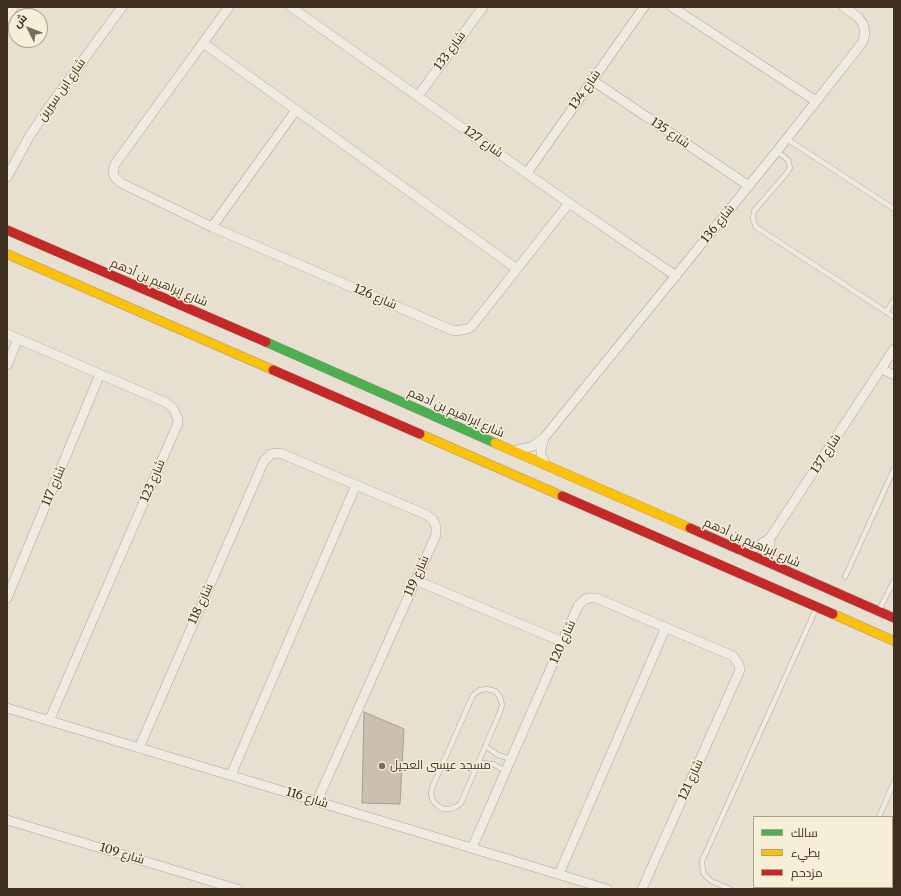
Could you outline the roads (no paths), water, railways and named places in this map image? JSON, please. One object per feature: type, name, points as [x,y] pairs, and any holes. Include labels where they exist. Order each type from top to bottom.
[{"type":"street","points":[[7,19],[14,7]]},
{"type":"street","name":"شارع ابن سيرين","points":[[7,177],[49,107],[122,7]]},
{"type":"street","name":"شارع 126","points":[[229,7],[115,164],[113,173],[121,183],[212,226],[454,331],[467,329],[472,326],[569,203]]},
{"type":"street","name":"شارع 127","points":[[291,7],[527,174],[676,276]]},
{"type":"street","name":"شارع 133","points":[[418,96],[483,7]]},
{"type":"street","name":"شارع 134","points":[[527,174],[644,7]]},
{"type":"street","points":[[672,7],[816,101]]},
{"type":"street","name":"شارع 136","points":[[513,451],[533,446],[544,438],[787,139],[864,38],[865,29],[861,21],[844,7]]},
{"type":"street","points":[[203,43],[517,269]]},
{"type":"street","name":"شارع 135","points":[[592,80],[748,186]]},
{"type":"street","points":[[212,226],[296,110]]},
{"type":"street","name":"شارع إبراهيم بن أدهم","points":[[7,230],[894,618]]},
{"type":"street","points":[[7,254],[894,641]]},
{"type":"street","points":[[230,352],[240,344],[241,335],[239,331]]},
{"type":"street","name":"شارع 123","points":[[7,334],[167,402],[176,411],[178,423],[49,720]]},
{"type":"street","points":[[7,365],[18,339]]},
{"type":"street","points":[[261,366],[258,360],[258,352],[263,346],[270,344]]},
{"type":"street","name":"شارع 137","points":[[742,552],[757,546],[770,538],[894,349]]},
{"type":"street","points":[[881,369],[894,375]]},
{"type":"street","name":"شارع 117","points":[[7,598],[100,374]]},
{"type":"street","points":[[544,438],[541,455],[546,465]]},
{"type":"street","name":"شارع 119","points":[[264,461],[271,454],[280,453],[427,515],[433,520],[436,527],[436,535],[317,801]]},
{"type":"street","name":"شارع 118","points":[[139,748],[264,461]]},
{"type":"street","points":[[231,775],[356,485]]},
{"type":"street","points":[[770,538],[770,553],[775,566]]},
{"type":"street","points":[[415,580],[563,642]]},
{"type":"street","name":"شارع 120","points":[[472,848],[578,606],[584,600],[588,598],[596,598],[733,656],[737,660],[740,670]]},
{"type":"street","points":[[559,874],[666,627]]},
{"type":"street","name":"شارع 121","points":[[642,889],[740,670]]},
{"type":"street","name":"شارع 116","points":[[7,708],[607,889]]},
{"type":"street","name":"شارع 109","points":[[7,820],[237,889]]},
{"type":"lane","points":[[787,139],[894,209]]},
{"type":"lane","points":[[777,151],[788,160],[790,168],[754,211],[753,220],[756,227],[894,317]]},
{"type":"lane","points":[[886,312],[894,300]]},
{"type":"lane","points":[[845,577],[894,469]]},
{"type":"lane","points":[[878,612],[894,581]]},
{"type":"lane","points":[[730,889],[710,881],[703,873],[702,861],[817,607]]},
{"type":"lane","points":[[487,689],[495,691],[500,697],[502,705],[486,746],[462,803],[450,809],[444,809],[438,806],[433,801],[431,794],[434,782],[473,695],[480,690],[487,689]]},
{"type":"lane","points":[[486,746],[498,755],[511,759]]},
{"type":"lane","points":[[479,763],[493,764],[506,771]]},
{"type":"lane","points":[[879,816],[894,782]]},
{"type":"place","name":"مسجد عيسى العجيل","points":[[382,766]]}]
